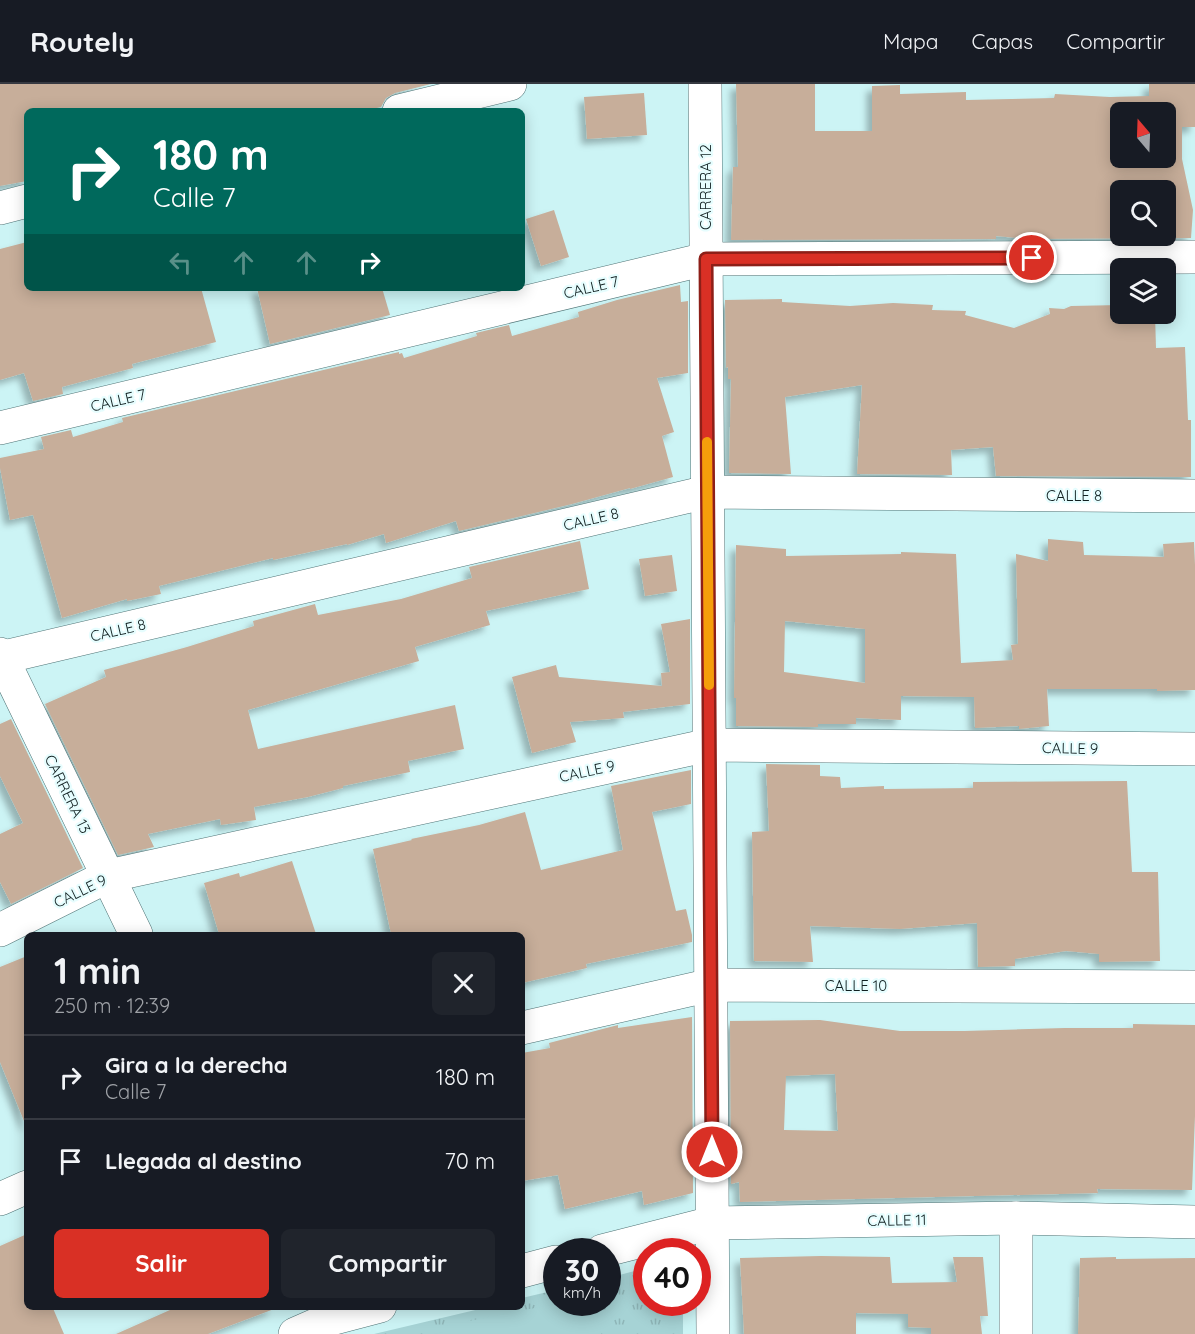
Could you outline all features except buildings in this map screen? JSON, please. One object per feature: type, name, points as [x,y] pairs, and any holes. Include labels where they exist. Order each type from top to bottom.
[{"type":"street","points":[[411,108],[510,84]]},
{"type":"street","name":"CARRERA 12","points":[[705,84],[713,1334]]},
{"type":"street","points":[[0,208],[24,202]]},
{"type":"street","name":"CALLE 7","points":[[0,428],[706,259],[1195,257]]},
{"type":"street","name":"CALLE 8","points":[[0,656],[707,492],[1195,496]]},
{"type":"street","name":"CARRERA 13","points":[[0,656],[135,932]]},
{"type":"street","name":"CALLE 9","points":[[0,930],[108,876],[709,745],[1195,749]]},
{"type":"street","name":"CALLE 10","points":[[525,1027],[711,985],[1195,987]]},
{"type":"street","points":[[0,1199],[24,1188]]},
{"type":"street","points":[[1016,1218],[1016,1334]]},
{"type":"street","name":"CALLE 11","points":[[621,1246],[712,1223],[1016,1218],[1195,1222]]},
{"type":"street","points":[[525,1270],[543,1265]]},
{"type":"street","points":[[295,1334],[325,1320],[364,1310]]},
{"type":"green space","points":[[633,1271],[633,1316],[683,1316],[683,1334],[374,1334],[475,1310],[525,1310],[525,1297],[543,1293],[543,1316],[621,1316],[621,1275]]},
{"type":"green space","points":[[543,1306],[543,1316],[598,1316],[601,1334],[434,1334],[443,1332],[443,1326]]},
{"type":"slow traffic","points":[[707,442],[709,685]]},
{"type":"route","points":[[712,1152],[706,259],[1032,258]]}]
